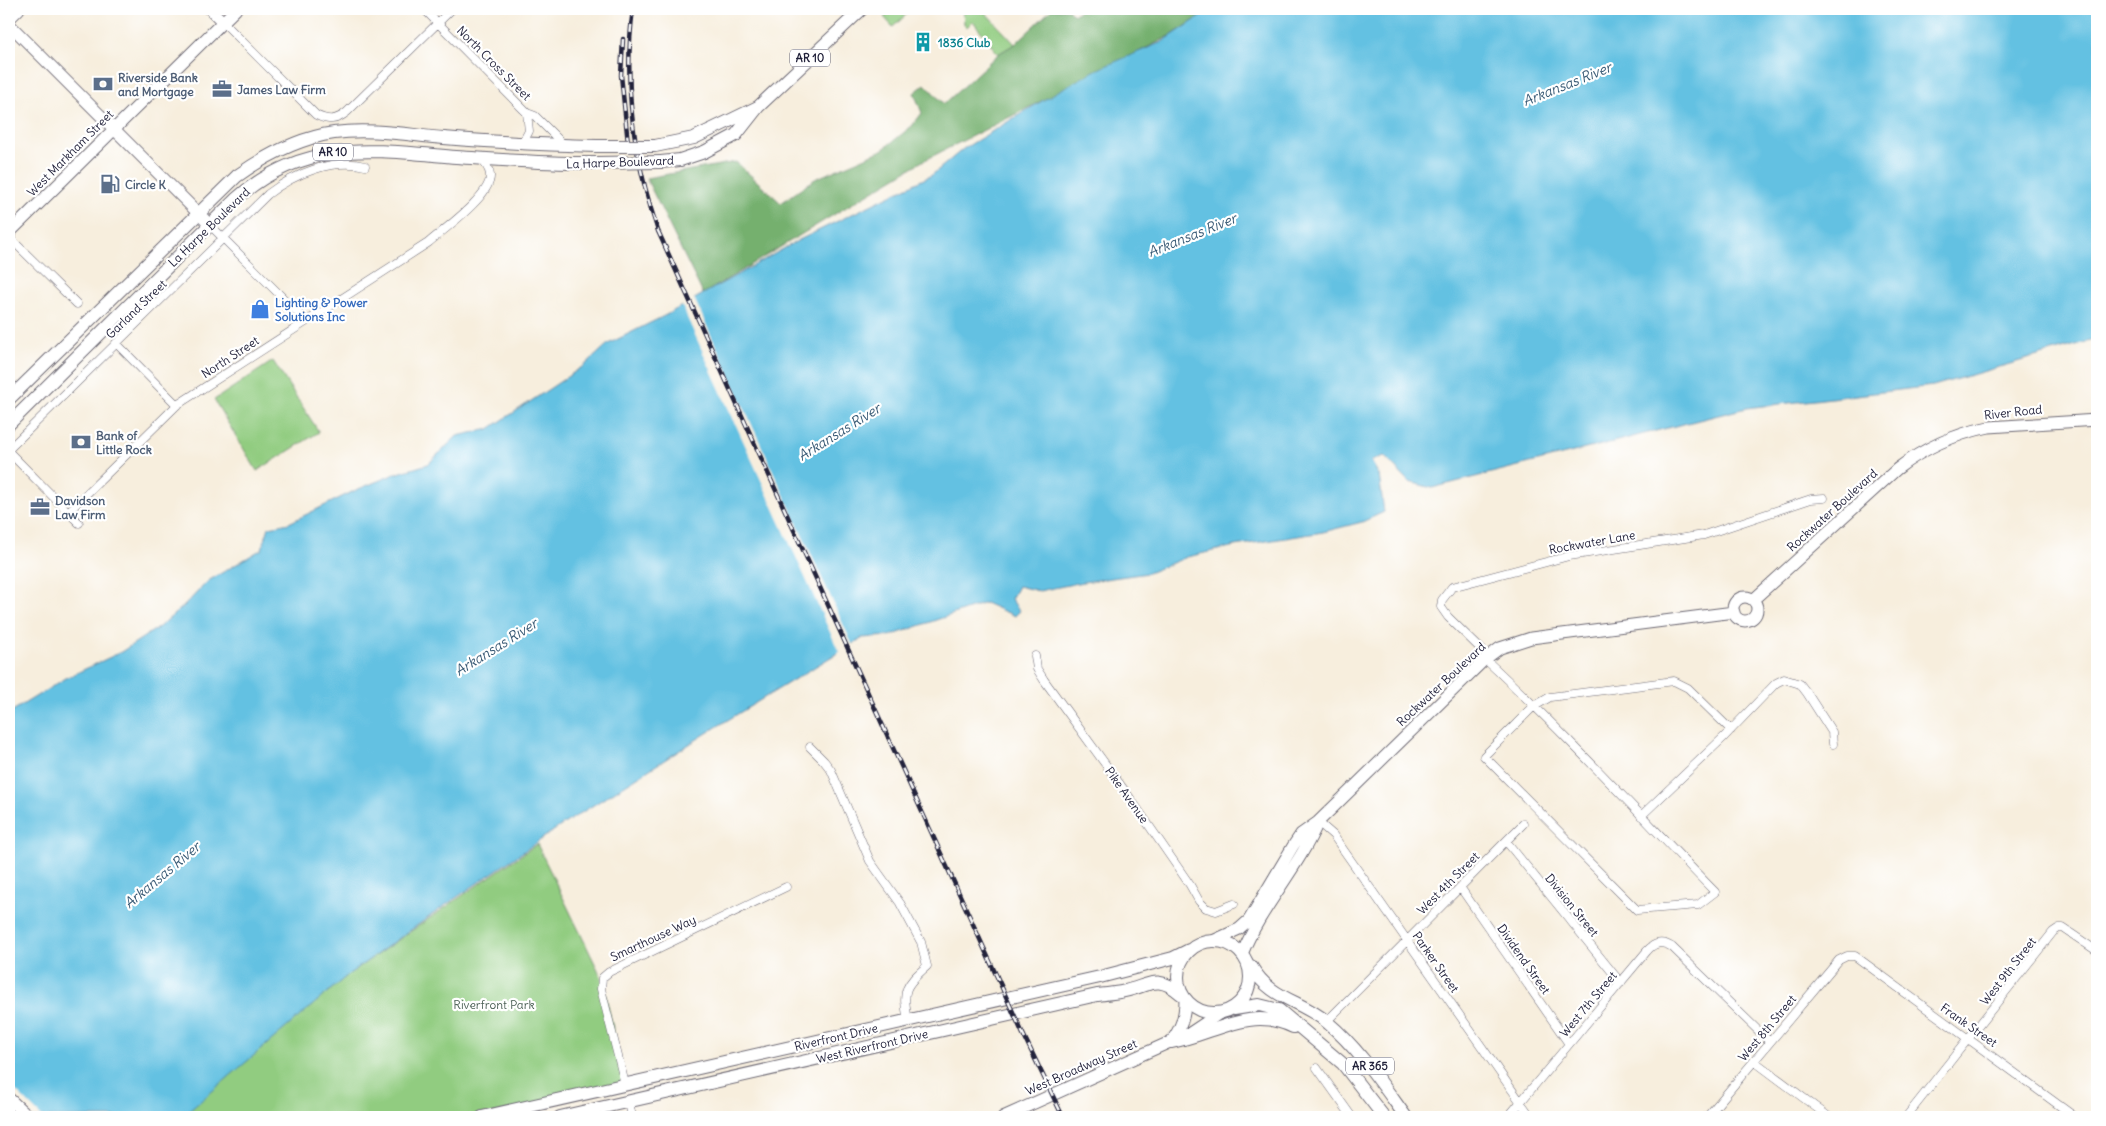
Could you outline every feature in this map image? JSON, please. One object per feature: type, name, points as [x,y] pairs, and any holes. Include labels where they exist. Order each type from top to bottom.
[{"type":"main road","name":"AR 10","points":[[758,107],[862,9]]},
{"type":"main road","name":"La Harpe Boulevard","points":[[9,399],[197,213],[237,176],[254,163],[292,145],[332,133],[372,131],[522,144],[654,146],[694,138],[758,107]]},
{"type":"main road","name":"La Harpe Boulevard","points":[[9,424],[249,187],[287,166],[321,154],[348,150],[377,150],[486,161],[557,164],[661,162],[688,157],[726,142],[736,135],[758,107]]},
{"type":"main road","points":[[1215,940],[1204,941],[1189,950],[1179,966],[1178,975],[1183,997],[1203,1011],[1224,1012],[1250,1005],[1270,1007],[1279,1010],[1307,1034]]},
{"type":"main road","name":"AR 365","points":[[1215,940],[1231,945],[1245,957],[1257,977],[1273,992],[1305,1007],[1326,1022],[1371,1068],[1406,1117]]},
{"type":"main road","name":"Riverfront Drive","points":[[482,1117],[1100,976],[1172,958],[1189,950]]},
{"type":"main road","points":[[1224,1012],[1236,1006],[1248,991],[1250,975],[1245,957]]},
{"type":"main road","name":"West Riverfront Drive","points":[[560,1117],[1096,995],[1125,991],[1155,981],[1167,983],[1183,997]]},
{"type":"main road","name":"AR 365","points":[[1171,1042],[1192,1039],[1228,1023],[1253,1020],[1280,1022],[1307,1034],[1342,1064],[1384,1117]]},
{"type":"main road","points":[[625,1084],[629,1102]]},
{"type":"main road","points":[[9,1099],[28,1117]]},
{"type":"street","points":[[9,19],[19,9]]},
{"type":"street","points":[[210,9],[316,115],[329,120],[342,117],[452,9]]},
{"type":"street","name":"West Markham Street","points":[[9,233],[236,9]]},
{"type":"street","name":"North Cross Street","points":[[424,9],[527,113],[535,116],[564,146]]},
{"type":"street","points":[[9,24],[306,321]]},
{"type":"street","name":"North Cross Street","points":[[522,144],[530,126],[527,113]]},
{"type":"street","name":"North Street","points":[[68,512],[177,405],[428,243],[447,228],[487,188],[490,176],[486,161]]},
{"type":"street","name":"Garland Street","points":[[9,450],[268,194],[300,174],[339,164],[365,166]]},
{"type":"street","points":[[9,237],[77,304]]},
{"type":"street","points":[[116,344],[177,405]]},
{"type":"street","name":"River Road","points":[[1933,445],[1989,427],[2097,420]]},
{"type":"street","name":"Rockwater Boulevard","points":[[1753,600],[1897,469],[1915,455],[1933,445]]},
{"type":"street","points":[[9,450],[79,523]]},
{"type":"street","name":"Rockwater Lane","points":[[1486,658],[1441,607],[1442,600],[1452,587],[1569,556],[1704,535],[1811,499],[1824,498]]},
{"type":"street","name":"Rockwater Boulevard","points":[[1749,598],[1753,600],[1757,609],[1754,618],[1749,621],[1740,620],[1734,612],[1735,602],[1739,599],[1749,598]]},
{"type":"street","name":"Rockwater Boulevard","points":[[1215,940],[1229,935],[1244,925],[1253,915],[1284,859],[1301,834],[1318,822],[1486,658],[1512,643],[1531,638],[1734,612]]},
{"type":"street","name":"Pike Avenue","points":[[1035,656],[1037,669],[1044,680],[1130,798],[1199,901],[1206,908],[1216,911],[1234,904]]},
{"type":"street","points":[[1486,658],[1533,707],[1716,892],[1698,905],[1637,910],[1484,756],[1533,707],[1550,697],[1674,681],[1688,688],[1731,730]]},
{"type":"street","points":[[1642,816],[1731,730],[1776,683],[1784,679],[1800,684],[1807,693],[1832,732],[1833,744]]},
{"type":"street","points":[[810,747],[830,770],[870,861],[900,903],[921,942],[926,966],[907,986],[904,1002],[908,1020]]},
{"type":"street","name":"Rockwater Boulevard","points":[[1245,957],[1252,932],[1310,841],[1318,822]]},
{"type":"street","name":"Parker Street","points":[[1318,822],[1333,835],[1531,1117]]},
{"type":"street","name":"West 4th Street","points":[[1326,1022],[1523,824]]},
{"type":"street","name":"Division Street","points":[[1506,841],[1621,982]]},
{"type":"street","name":"Smarthouse Way","points":[[625,1084],[601,989],[605,975],[786,886]]},
{"type":"street","name":"Dividend Street","points":[[1460,887],[1570,1044]]},
{"type":"street","name":"West 9th Street","points":[[1906,1117],[1970,1039],[2053,932],[2063,928],[2097,951]]},
{"type":"street","name":"West 7th Street","points":[[1508,1117],[1653,945],[1660,943],[1672,947],[1770,1042]]},
{"type":"street","name":"Frank Street","points":[[1847,956],[1855,956],[2076,1117]]},
{"type":"street","name":"West 8th Street","points":[[1708,1117],[1839,960],[1847,956]]},
{"type":"street","points":[[1171,1042],[1185,1016],[1183,997]]},
{"type":"street","name":"West Broadway Street","points":[[1003,1117],[1190,1034],[1224,1012]]},
{"type":"street","points":[[1754,1061],[1829,1117]]},
{"type":"street","points":[[1317,1068],[1352,1117]]},
{"type":"street","points":[[629,1102],[632,1117]]},
{"type":"green space","points":[[892,9],[911,10],[893,27],[884,17]]},
{"type":"green space","points":[[960,9],[982,9],[1015,44],[998,54],[973,21],[967,27],[964,24],[963,11]]},
{"type":"green space","points":[[1052,9],[1068,9],[1074,15],[1081,9],[1212,9],[1172,35],[921,162],[703,294],[646,178],[736,162],[781,203],[815,179],[882,150],[912,126],[922,113],[914,93],[925,84],[944,104],[998,54],[1015,44]]},
{"type":"green space","points":[[273,361],[319,432],[257,471],[214,400]]},
{"type":"green space","name":"Riverfront Park","points":[[537,844],[602,978],[625,1084],[480,1117],[181,1117],[349,974]]},
{"type":"water","name":"Arkansas River","points":[[1212,9],[2097,9],[2097,339],[1933,386],[1746,408],[1432,488],[1409,482],[1384,456],[1371,461],[1379,475],[1384,512],[1362,522],[1323,532],[1235,546],[1187,557],[1148,573],[1083,582],[1039,591],[1018,586],[1011,599],[1020,611],[1015,616],[985,603],[890,636],[862,638],[562,825],[450,902],[349,974],[182,1117],[9,1117],[9,713],[66,678],[121,652],[159,627],[184,606],[208,581],[262,549],[269,527],[289,523],[356,490],[395,474],[428,464],[457,436],[489,429],[585,365],[608,344],[666,315],[799,240],[932,175],[963,149],[1060,90],[1096,70],[1162,42]]},
{"type":"pier","points":[[693,296],[853,646],[840,654],[681,304]]},
{"type":"pier","points":[[9,1084],[42,1117],[9,1117]]},
{"type":"railway","points":[[633,9],[629,65],[633,121],[643,177],[658,231],[1023,1034],[1063,1117]]},
{"type":"railway","points":[[623,39],[621,75],[628,143]]},
{"type":"place","name":"1836 Club","points":[[923,42]]},
{"type":"place","name":"Riverside Bank and Mortgage","points":[[103,84]]},
{"type":"place","name":"James Law Firm","points":[[222,89]]},
{"type":"place","name":"Circle K","points":[[110,184]]},
{"type":"place","name":"Lighting & Power Solutions Inc","points":[[260,309]]},
{"type":"place","name":"Bank of Little Rock","points":[[81,442]]},
{"type":"place","name":"Davidson Law Firm","points":[[40,507]]}]
